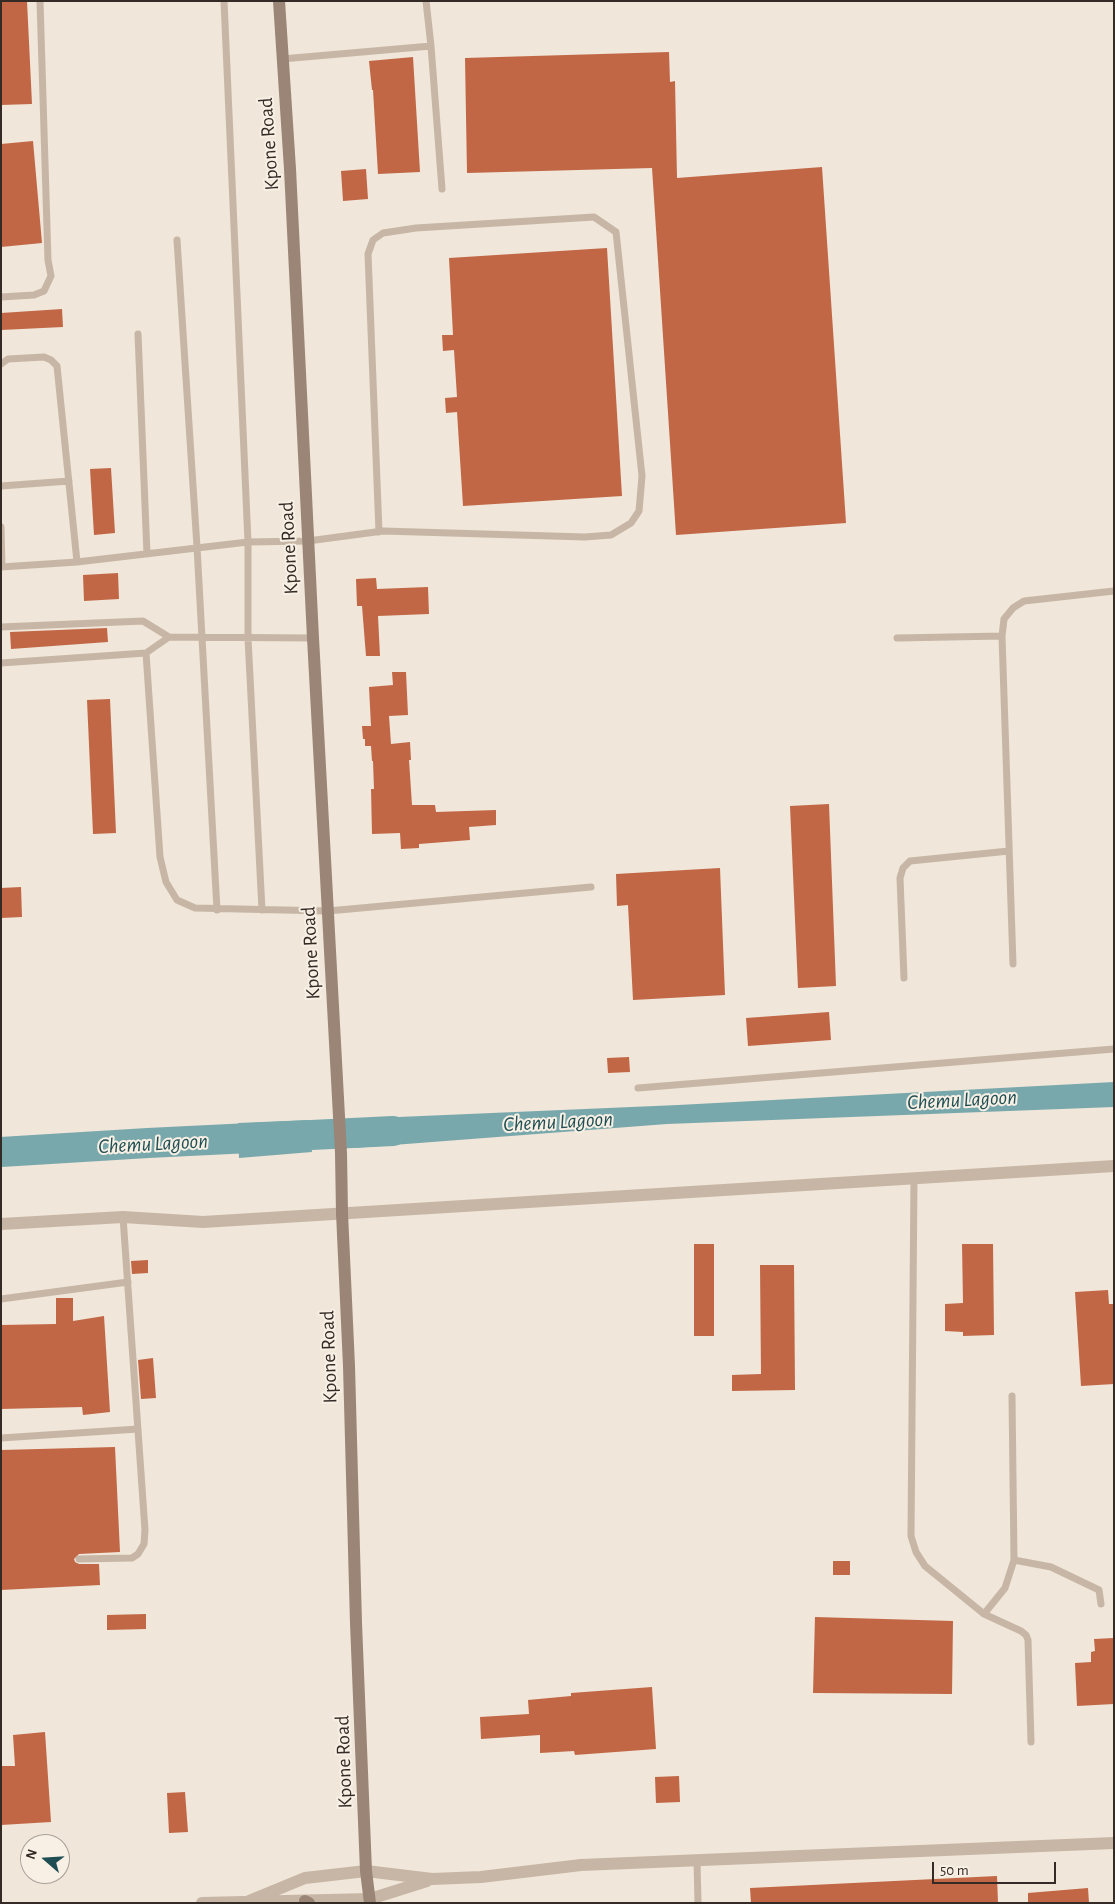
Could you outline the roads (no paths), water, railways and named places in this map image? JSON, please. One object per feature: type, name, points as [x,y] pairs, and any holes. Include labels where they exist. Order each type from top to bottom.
[{"type":"main road","name":"Kpone Road","points":[[279,1],[290,169],[341,1153],[366,1871],[370,1901]]},
{"type":"street","points":[[1,1224],[123,1218],[203,1222],[1114,1166]]},
{"type":"street","points":[[249,1901],[306,1878],[366,1871],[432,1880],[481,1877],[581,1865],[1114,1843]]},
{"type":"street","points":[[202,1903],[370,1901],[432,1880]]},
{"type":"lane","points":[[1,297],[34,295],[44,291],[51,276],[48,260],[40,1]]},
{"type":"lane","points":[[224,1],[248,542],[248,638],[262,910]]},
{"type":"lane","points":[[426,1],[442,189]]},
{"type":"lane","points":[[282,59],[431,46]]},
{"type":"lane","points":[[1,527],[2,567],[77,562],[248,542],[308,542],[379,532],[585,537],[611,534],[631,523],[639,511],[642,476],[616,232],[594,217],[416,228],[383,233],[373,240],[368,254],[379,532]]},
{"type":"lane","points":[[177,240],[197,547],[217,910]]},
{"type":"lane","points":[[138,334],[147,554]]},
{"type":"lane","points":[[1,364],[8,359],[44,357],[51,360],[57,366],[77,562]]},
{"type":"lane","points":[[1,486],[69,481]]},
{"type":"lane","points":[[1013,964],[1002,636],[1004,619],[1012,608],[1024,601],[1114,591]]},
{"type":"lane","points":[[1,627],[143,621],[169,637],[313,638]]},
{"type":"lane","points":[[897,638],[1002,636]]},
{"type":"lane","points":[[1,663],[146,653],[169,637]]},
{"type":"lane","points":[[146,653],[160,857],[166,882],[177,900],[195,908],[217,910],[328,911],[591,888]]},
{"type":"lane","points":[[904,978],[900,878],[904,868],[910,861],[1009,851]]},
{"type":"lane","points":[[638,1088],[1114,1049]]},
{"type":"lane","points":[[914,1178],[911,1536],[916,1552],[925,1566],[984,1614],[1021,1631],[1028,1640],[1031,1742]]},
{"type":"lane","points":[[79,1559],[132,1558],[138,1554],[144,1544],[146,1530],[123,1218]]},
{"type":"lane","points":[[1,1299],[128,1282]]},
{"type":"lane","points":[[984,1614],[1005,1588],[1014,1560],[1012,1396]]},
{"type":"lane","points":[[1,1438],[138,1429]]},
{"type":"lane","points":[[1014,1560],[1051,1568],[1099,1590],[1101,1604]]},
{"type":"lane","points":[[697,1861],[698,1903]]},
{"type":"water","points":[[1114,1082],[1114,1107],[667,1124],[354,1148],[352,1119],[678,1105]]},
{"type":"water","points":[[309,1120],[312,1152],[239,1158],[238,1123]]},
{"type":"waterway","name":"Chemu Lagoon","points":[[1,1152],[393,1131]]}]
